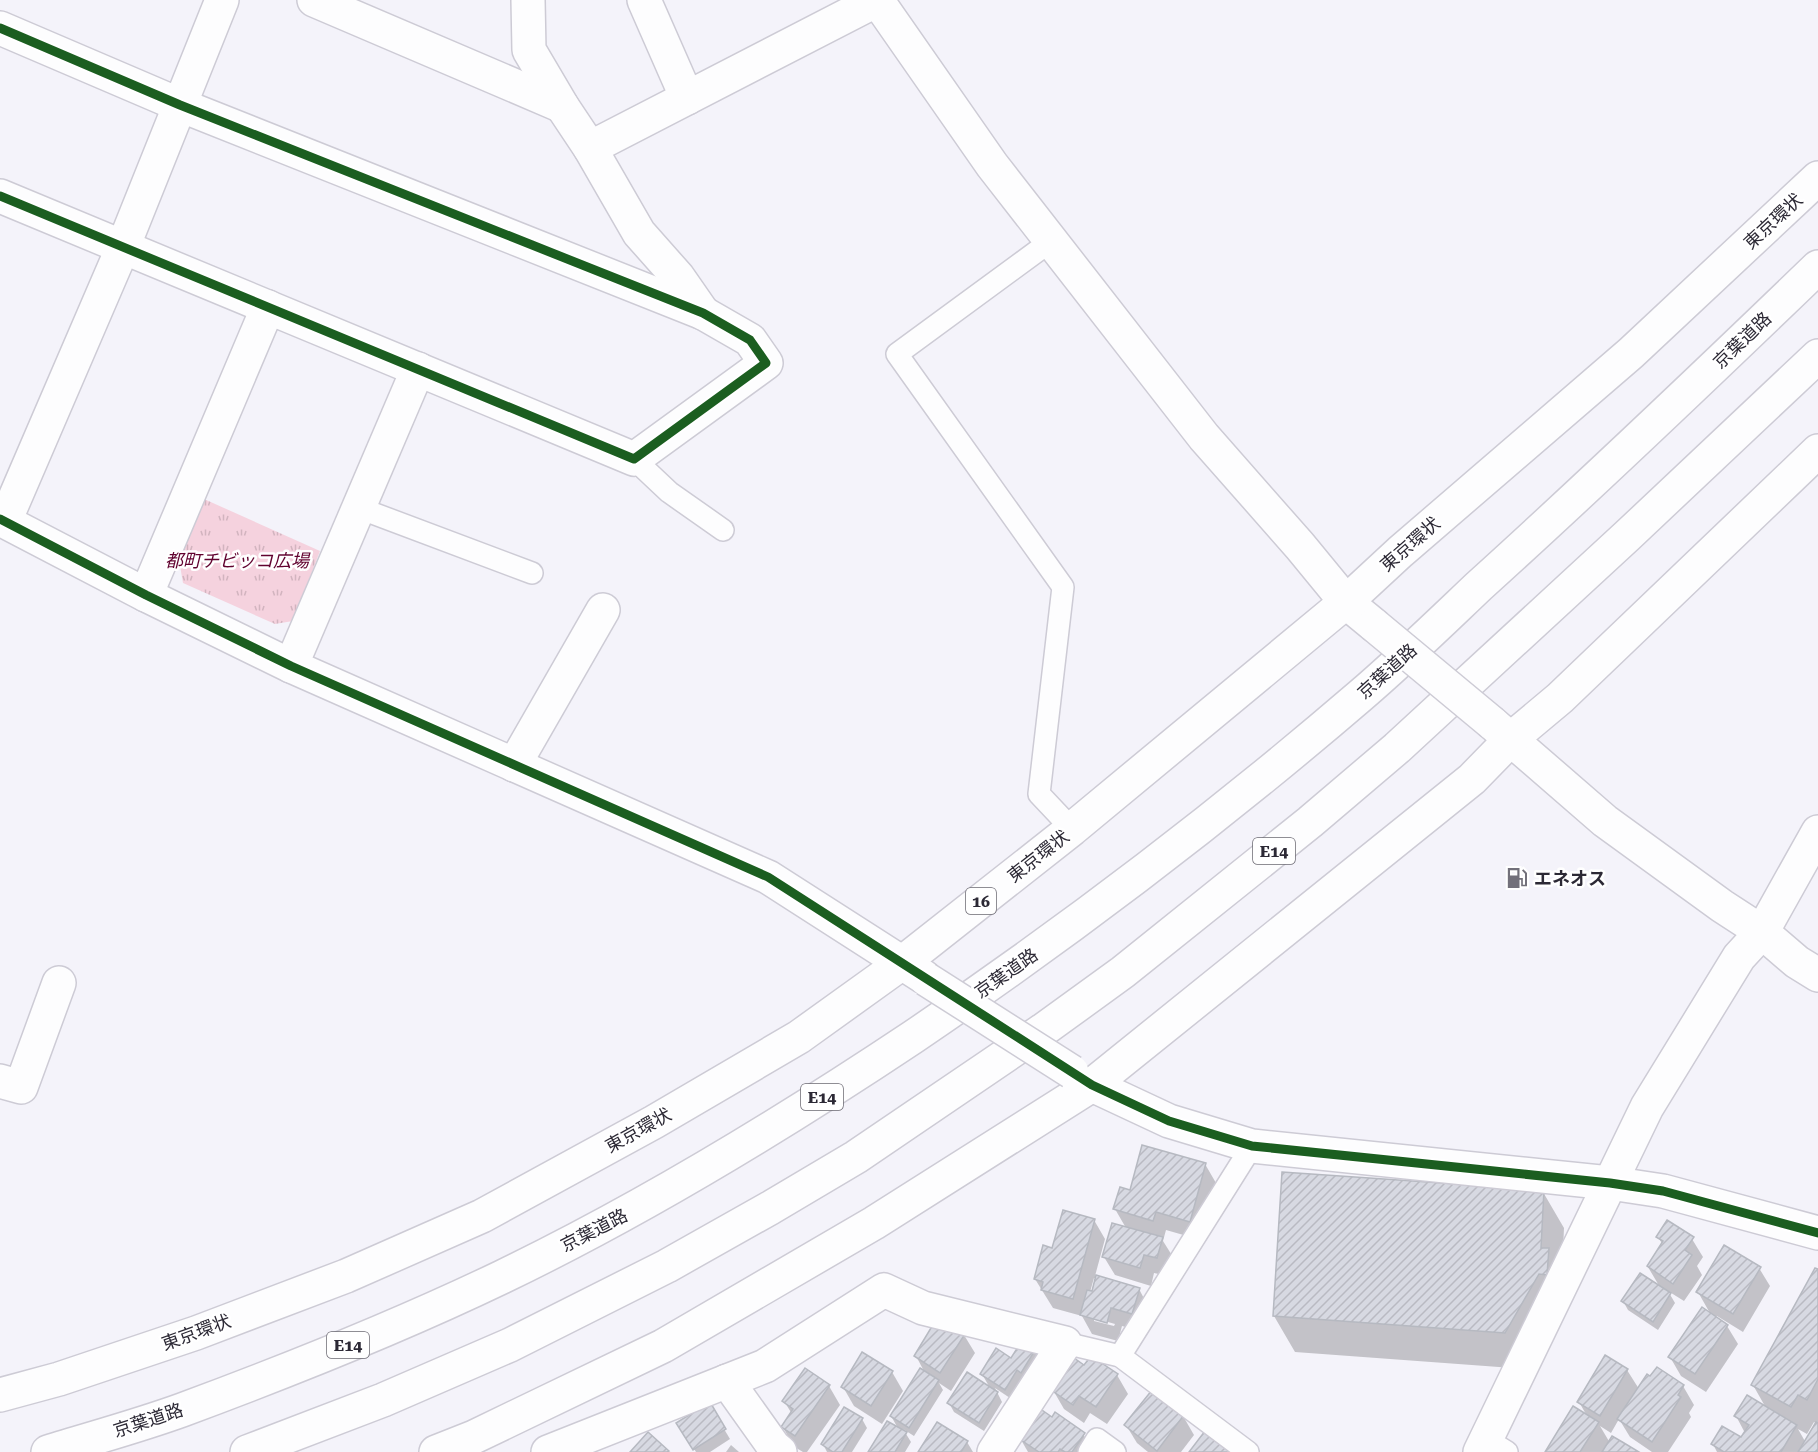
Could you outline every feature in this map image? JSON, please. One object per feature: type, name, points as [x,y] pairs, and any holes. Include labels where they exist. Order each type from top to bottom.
[{"type":"main road","points":[[222,0],[123,246],[3,520],[146,595],[291,666],[768,877],[1082,1078],[1169,1121],[1252,1146],[1610,1183],[1663,1191],[1818,1233]]},
{"type":"main road","points":[[314,0],[562,106]]},
{"type":"main road","points":[[528,0],[529,50],[590,148],[639,234],[678,277],[703,313]]},
{"type":"main road","points":[[644,0],[687,98]]},
{"type":"main road","points":[[590,148],[877,0],[992,165],[1051,241],[1204,437],[1346,602],[1605,821],[1722,906],[1762,932],[1797,962],[1818,975]]},
{"type":"main road","points":[[0,28],[180,105],[703,313],[750,340],[766,363],[634,459],[0,196]]},
{"type":"main road","name":"東京環状","points":[[0,1395],[196,1333],[346,1276],[482,1216],[654,1122],[914,971],[1072,830],[1346,602],[1400,552],[1631,353],[1818,178]]},
{"type":"main road","name":"京葉道路","points":[[48,1452],[179,1411],[358,1341],[501,1277],[636,1208],[785,1121],[896,1048],[1001,977],[1084,916],[1262,777],[1363,693],[1592,484],[1818,267]]},
{"type":"main road","points":[[146,595],[268,307]]},
{"type":"main road","name":"E14","points":[[247,1452],[383,1400],[510,1345],[667,1266],[856,1157],[1043,1030],[1159,943],[1310,822],[1397,748],[1627,537],[1818,356]]},
{"type":"main road","points":[[291,666],[418,369]]},
{"type":"main road","points":[[436,1452],[485,1432],[663,1346],[874,1223],[1082,1078],[1472,779],[1501,731],[1560,698],[1818,451]]},
{"type":"main road","points":[[514,765],[603,610]]},
{"type":"main road","points":[[1491,1448],[1610,1183],[1647,1107],[1738,957],[1762,932],[1818,832]]},
{"type":"main road","points":[[0,1081],[21,1087],[59,983]]},
{"type":"main road","points":[[561,1450],[765,1366],[884,1290],[923,1308],[1065,1343],[994,1452]]},
{"type":"main road","points":[[726,1381],[780,1452]]},
{"type":"lane","points":[[1051,241],[897,354],[1063,587],[1039,794],[1072,830]]},
{"type":"lane","points":[[634,459],[669,492],[723,530]]},
{"type":"lane","points":[[359,508],[532,573]]},
{"type":"lane","points":[[1120,1356],[1252,1146]]},
{"type":"lane","points":[[1065,1343],[1120,1356],[1248,1452]]},
{"type":"lane","points":[[1089,1452],[1097,1439],[1115,1452]]},
{"type":"green space","name":"都町チビッコ広場","points":[[204,499],[320,551],[293,621],[275,624],[183,583],[178,554]]},
{"type":"building","points":[[1142,1145],[1206,1163],[1190,1222],[1156,1212],[1153,1221],[1113,1209],[1120,1187],[1130,1190]]},
{"type":"building","points":[[1282,1172],[1544,1190],[1541,1248],[1549,1248],[1547,1275],[1539,1274],[1505,1333],[1273,1316]]},
{"type":"building","points":[[1063,1210],[1095,1219],[1073,1299],[1041,1290],[1043,1282],[1034,1279],[1043,1245],[1052,1248]]},
{"type":"building","points":[[1667,1220],[1694,1237],[1685,1250],[1692,1255],[1673,1284],[1647,1266],[1663,1241],[1656,1237]]},
{"type":"building","points":[[1112,1223],[1163,1237],[1157,1258],[1144,1255],[1140,1268],[1102,1257]]},
{"type":"building","points":[[1724,1245],[1761,1267],[1733,1314],[1696,1292]]},
{"type":"building","points":[[1815,1268],[1818,1269],[1818,1379],[1807,1400],[1798,1395],[1791,1407],[1751,1385]]},
{"type":"building","points":[[1640,1273],[1671,1293],[1653,1322],[1621,1301]]},
{"type":"building","points":[[1096,1275],[1140,1288],[1132,1314],[1111,1308],[1107,1323],[1080,1315],[1087,1290],[1092,1291]]},
{"type":"building","points":[[1702,1307],[1728,1325],[1695,1374],[1668,1357]]},
{"type":"building","points":[[934,1323],[965,1334],[940,1373],[914,1356]]},
{"type":"building","points":[[1023,1339],[1037,1347],[1021,1373],[1017,1370],[1005,1390],[980,1374],[996,1348],[1011,1358]]},
{"type":"building","points":[[862,1352],[893,1371],[871,1406],[841,1387]]},
{"type":"building","points":[[1605,1355],[1628,1369],[1600,1416],[1577,1402]]},
{"type":"building","points":[[1091,1356],[1118,1374],[1096,1407],[1079,1396],[1073,1405],[1051,1390],[1074,1358],[1084,1365]]},
{"type":"building","points":[[1657,1367],[1684,1385],[1678,1395],[1681,1397],[1652,1442],[1617,1419],[1647,1374],[1650,1376]]},
{"type":"building","points":[[805,1368],[830,1385],[795,1436],[781,1427],[793,1409],[782,1401]]},
{"type":"building","points":[[920,1368],[939,1380],[909,1428],[890,1416]]},
{"type":"building","points":[[967,1372],[998,1392],[979,1423],[947,1403]]},
{"type":"building","points":[[1152,1390],[1184,1415],[1157,1451],[1124,1425]]},
{"type":"building","points":[[1747,1395],[1797,1425],[1781,1452],[1724,1452],[1711,1444],[1722,1426],[1741,1437],[1749,1425],[1734,1416]]},
{"type":"building","points":[[710,1402],[726,1429],[693,1450],[676,1423]]},
{"type":"building","points":[[1573,1406],[1599,1422],[1580,1452],[1545,1452]]},
{"type":"building","points":[[844,1407],[863,1418],[842,1452],[833,1452],[821,1444]]},
{"type":"building","points":[[1039,1408],[1052,1417],[1055,1412],[1085,1433],[1072,1452],[1060,1449],[1058,1452],[1039,1452],[1018,1438]]},
{"type":"building","points":[[887,1421],[907,1432],[895,1452],[868,1452]]},
{"type":"building","points":[[937,1422],[968,1441],[961,1452],[918,1452]]},
{"type":"building","points":[[1816,1422],[1818,1423],[1818,1452],[1798,1452]]},
{"type":"building","points":[[1205,1431],[1232,1452],[1189,1452]]},
{"type":"building","points":[[648,1432],[669,1451],[630,1452]]},
{"type":"building","points":[[1612,1436],[1624,1443],[1639,1452],[1602,1452]]},
{"type":"cycle path","points":[[0,28],[180,105],[703,313],[750,340],[766,363],[634,459],[0,196]]},
{"type":"cycle path","points":[[0,519],[146,595],[291,666],[768,877],[1092,1085],[1169,1121],[1252,1146],[1610,1183],[1663,1191],[1818,1233]]},
{"type":"place","name":"エネオス","points":[[1517,878]]}]
